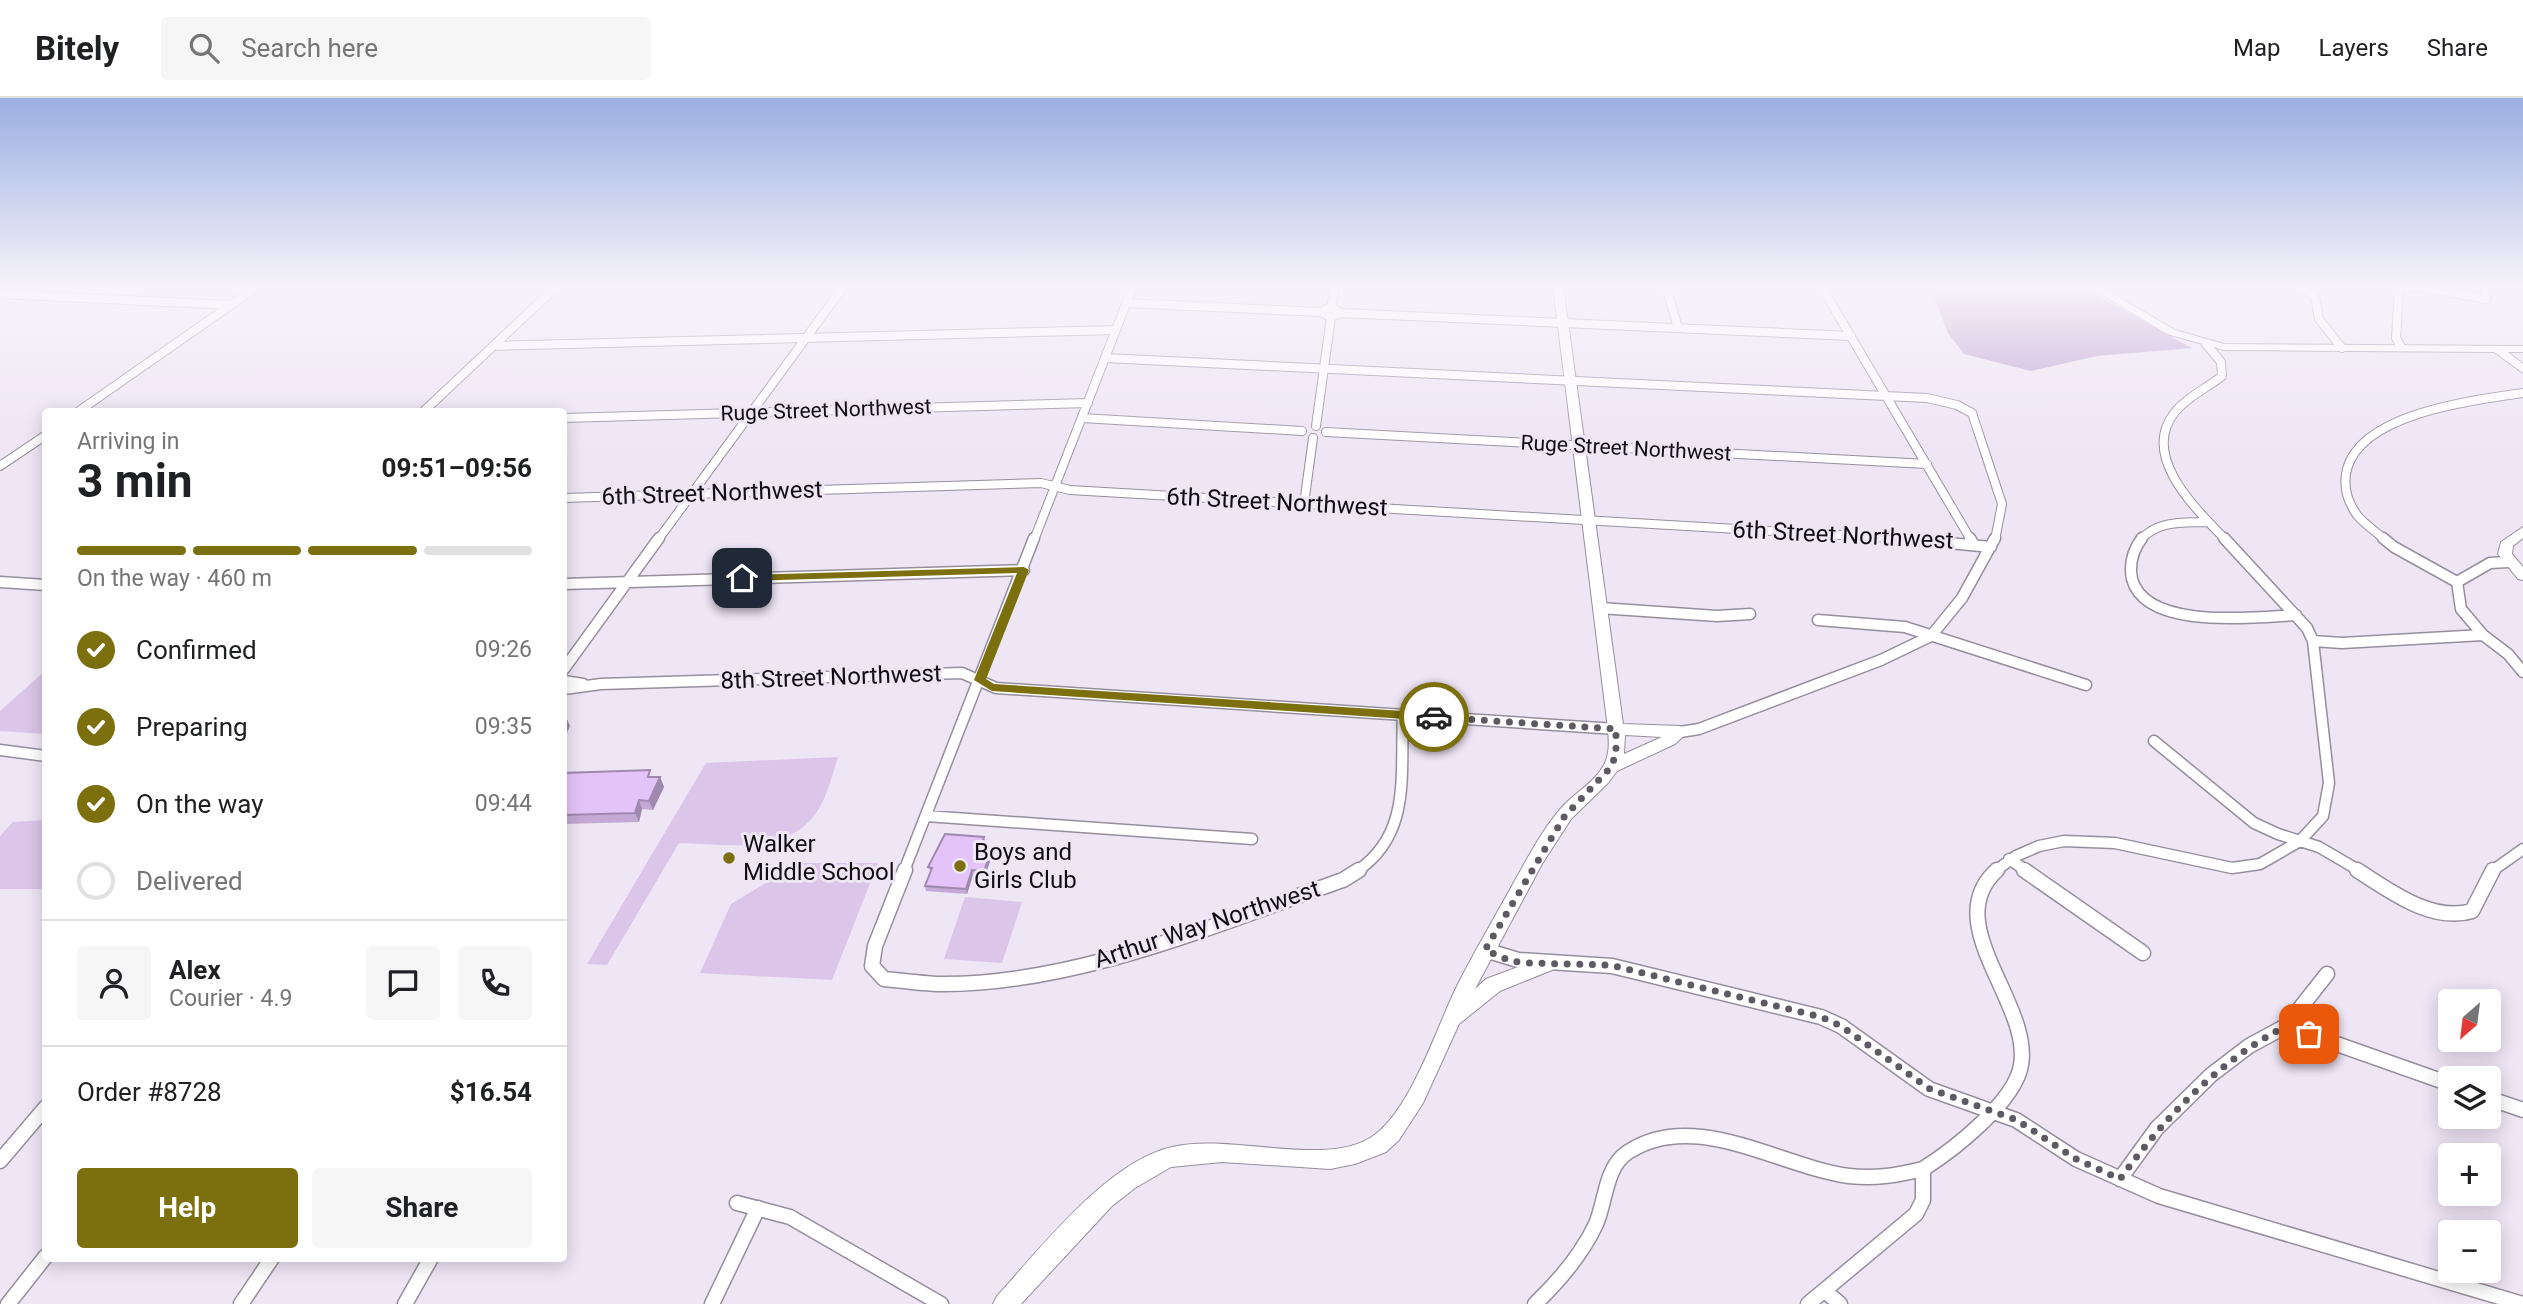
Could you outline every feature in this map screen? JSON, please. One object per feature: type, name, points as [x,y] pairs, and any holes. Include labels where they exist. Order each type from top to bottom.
[{"type":"street","points":[[83,408],[177,342]]},
{"type":"street","points":[[427,408],[497,342]]},
{"type":"street","points":[[493,346],[622,342]]},
{"type":"street","points":[[567,665],[802,342]]},
{"type":"street","points":[[1111,342],[926,816],[1252,839]]},
{"type":"street","points":[[1316,426],[1328,342]]},
{"type":"street","points":[[1564,342],[1616,729],[1616,754],[1611,767]]},
{"type":"street","points":[[1855,342],[1973,543]]},
{"type":"street","points":[[2201,342],[2238,349],[2495,346],[2523,349]]},
{"type":"street","points":[[2337,342],[2342,348]]},
{"type":"street","points":[[2398,342],[2401,347]]},
{"type":"street","points":[[1535,1304],[1559,1280],[1581,1251],[1597,1220],[1608,1181],[1617,1164],[1627,1153],[1651,1139],[1676,1135],[1708,1139],[1853,1177],[1893,1178],[1923,1169],[1939,1160],[1990,1110],[2010,1087],[2021,1066],[2020,1037],[1983,946],[1977,916],[1980,894],[1991,874],[2009,859],[2052,842],[2087,839],[2235,868],[2263,864],[2316,830],[2324,818],[2330,786],[2313,641],[2296,615],[2207,522],[2177,484],[2165,455],[2164,438],[2175,413],[2222,376],[2223,363],[2206,344]]},
{"type":"street","points":[[2495,346],[2523,370]]},
{"type":"street","points":[[1105,358],[1937,399],[1972,414],[1981,434],[2002,503],[2000,527],[1962,598],[1931,636],[1881,660],[1699,729],[1680,732],[1616,729]]},
{"type":"street","points":[[2457,582],[2423,566],[2371,533],[2345,495],[2342,479],[2345,464],[2363,441],[2407,416],[2459,401],[2523,393]]},
{"type":"street","name":"Ruge Street Northwest","points":[[567,418],[1087,403]]},
{"type":"street","points":[[1082,418],[1302,431],[1316,426]]},
{"type":"street","points":[[1316,426],[1326,432]]},
{"type":"street","points":[[1302,431],[1303,435],[1313,438],[1326,432]]},
{"type":"street","name":"Ruge Street Northwest","points":[[1326,432],[1927,464]]},
{"type":"street","points":[[0,466],[42,438]]},
{"type":"street","points":[[1304,504],[1313,438]]},
{"type":"street","name":"6th Street Northwest","points":[[567,498],[1041,483],[1070,490],[1973,543],[1991,547]]},
{"type":"street","points":[[2207,522],[2158,526],[2139,539],[2132,555],[2130,571],[2134,588],[2141,597],[2186,615],[2296,615]]},
{"type":"street","points":[[2523,531],[2506,545],[2504,554],[2508,562],[2523,576]]},
{"type":"street","points":[[2457,582],[2490,563],[2508,562]]},
{"type":"street","points":[[567,584],[1024,570]]},
{"type":"street","points":[[0,582],[42,585]]},
{"type":"street","points":[[2457,582],[2461,609],[2483,635],[2508,654],[2523,672]]},
{"type":"street","points":[[1600,608],[1717,616],[1750,614]]},
{"type":"street","points":[[1818,620],[1906,627],[2086,685]]},
{"type":"street","points":[[2313,641],[2342,643],[2483,635]]},
{"type":"street","name":"8th Street Northwest","points":[[567,689],[586,685],[962,673],[996,688],[1616,729]]},
{"type":"street","name":"8th Street Northwest","points":[[567,682],[586,685]]},
{"type":"street","name":"Arthur Way Northwest","points":[[926,816],[875,946],[872,966],[884,979],[944,986],[1090,961],[1343,880],[1364,868],[1393,837],[1398,820],[1403,715]]},
{"type":"street","points":[[1005,1304],[1113,1192],[1129,1178],[1167,1158],[1192,1153],[1232,1151],[1332,1159],[1365,1152],[1382,1142],[1407,1112],[1485,950],[1564,817],[1611,767],[1680,732]]},
{"type":"street","points":[[2154,741],[2254,823],[2281,837],[2318,847],[2413,902],[2450,916],[2472,911],[2487,874],[2506,857],[2523,849]]},
{"type":"street","points":[[0,750],[42,755]]},
{"type":"street","points":[[2009,859],[2143,953]]},
{"type":"street","points":[[1485,950],[1511,961],[1610,965],[1821,1017],[1841,1026],[1930,1089],[2017,1120],[2076,1159],[2159,1196],[2523,1304]]},
{"type":"street","points":[[1449,1023],[1493,985],[1550,963]]},
{"type":"street","points":[[2120,1179],[2157,1128],[2211,1075],[2249,1046],[2286,1026],[2327,974]]},
{"type":"street","points":[[2286,1026],[2438,1080]]},
{"type":"street","points":[[2501,1102],[2523,1110]]},
{"type":"street","points":[[0,1161],[5,1147],[42,1111]]},
{"type":"street","points":[[1808,1304],[1916,1214],[1923,1200],[1923,1169]]},
{"type":"street","points":[[737,1203],[790,1217],[941,1304]]},
{"type":"street","points":[[712,1304],[733,1255],[758,1208]]},
{"type":"street","points":[[8,1304],[42,1261]]},
{"type":"street","points":[[241,1304],[269,1262]]},
{"type":"street","points":[[405,1304],[429,1262]]},
{"type":"street","points":[[1825,1291],[1840,1304]]},
{"type":"shaded area","points":[[1955,342],[2182,342],[2192,348],[2097,356],[2031,371],[1964,354]]},
{"type":"shaded area","points":[[42,674],[42,734],[0,731],[0,711]]},
{"type":"shaded area","points":[[838,757],[822,803],[810,821],[795,833],[759,844],[679,843],[607,965],[587,964],[706,763]]},
{"type":"shaded area","points":[[42,820],[42,889],[0,889],[0,836],[13,822]]},
{"type":"shaded area","points":[[799,863],[878,863],[832,980],[700,973],[731,904]]},
{"type":"shaded area","points":[[965,897],[1022,902],[1002,963],[944,959]]},
{"type":"building","points":[[650,770],[648,777],[660,777],[649,801],[639,800],[635,813],[567,815],[567,773]]},
{"type":"building","name":"Boys and Girls Club","points":[[945,834],[984,837],[978,855],[989,857],[984,871],[972,870],[966,889],[925,886],[932,868],[928,867]]},
{"type":"way so far","points":[[1434,717],[1616,729],[1616,754],[1611,767],[1578,799],[1544,846],[1485,950],[1511,961],[1610,965],[1821,1017],[1841,1026],[1906,1075],[1930,1089],[2017,1120],[2076,1159],[2120,1179],[2157,1128],[2211,1075],[2249,1046],[2286,1026],[2309,1034]]},
{"type":"place","name":"Walker Middle School","points":[[729,858]]},
{"type":"place","name":"Boys and Girls Club","points":[[960,866]]},
{"type":"route","points":[[742,578],[1024,570],[980,680],[992,687],[1434,717]]}]
